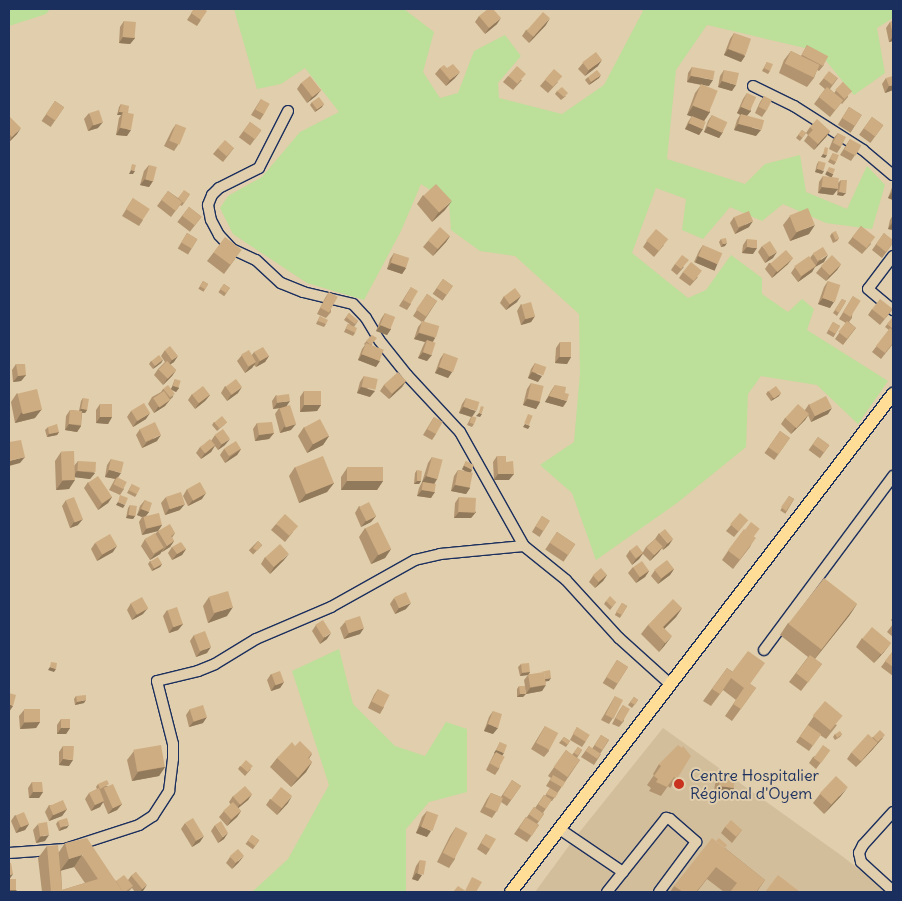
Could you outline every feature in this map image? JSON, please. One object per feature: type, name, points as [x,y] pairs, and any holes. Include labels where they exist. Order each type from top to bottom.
[{"type":"main road","points":[[511,892],[893,394]]},
{"type":"street","points":[[753,86],[794,106],[863,150],[893,175]]},
{"type":"street","points":[[288,110],[259,168],[218,188],[212,195],[208,205],[211,220],[219,235],[232,249],[256,260],[281,282],[303,292],[353,304],[366,318],[379,340],[407,375],[460,432],[524,546],[566,580],[619,638],[670,684]]},
{"type":"street","points":[[893,256],[868,289],[893,310]]},
{"type":"street","points":[[764,650],[893,476]]},
{"type":"street","points":[[9,853],[65,849],[139,825],[153,816],[169,791],[173,760],[173,744],[157,681],[198,671],[215,664],[256,639],[331,607],[415,560],[440,554],[524,546]]},
{"type":"street","points":[[893,812],[863,845],[859,853],[861,862],[893,891]]},
{"type":"street","points":[[608,892],[662,821],[670,819],[696,842],[659,892]]},
{"type":"street","points":[[560,830],[623,872]]},
{"type":"shaded area","name":"Centre Hospitalier Régional d'Oyem","points":[[663,728],[842,856],[888,892],[535,892],[574,839]]},
{"type":"green space","points":[[9,9],[50,9],[46,14],[9,26]]},
{"type":"green space","points":[[234,9],[404,9],[434,32],[423,72],[440,98],[458,93],[474,51],[505,35],[521,56],[498,83],[499,98],[562,114],[604,85],[643,11],[641,9],[893,9],[893,18],[877,28],[885,73],[854,95],[818,51],[707,25],[676,70],[667,159],[745,184],[765,164],[800,155],[806,192],[847,209],[867,166],[885,185],[872,229],[826,223],[783,204],[762,221],[730,207],[703,239],[682,230],[686,199],[656,188],[632,253],[688,298],[706,290],[731,255],[762,278],[762,294],[788,312],[802,299],[814,309],[807,330],[888,381],[858,424],[817,385],[761,376],[748,394],[746,447],[677,503],[596,560],[572,493],[540,465],[574,442],[580,373],[579,314],[515,256],[480,251],[451,230],[449,202],[421,184],[401,231],[364,300],[307,283],[233,234],[220,208],[228,196],[262,177],[300,132],[339,112],[305,68],[281,84],[257,89]]},
{"type":"green space","points":[[339,649],[353,704],[395,746],[425,756],[446,722],[467,729],[467,792],[429,802],[406,829],[406,892],[252,892],[288,859],[329,785],[292,671]]},
{"type":"building","points":[[194,9],[204,9],[207,11],[201,20],[191,13]]},
{"type":"building","points":[[488,9],[493,9],[501,18],[489,28],[479,16]]},
{"type":"building","points":[[543,12],[550,18],[533,37],[527,31]]},
{"type":"building","points":[[124,21],[136,22],[135,38],[123,37]]},
{"type":"building","points":[[893,21],[893,35],[890,22]]},
{"type":"building","points":[[734,33],[751,39],[745,55],[728,49]]},
{"type":"building","points":[[807,45],[828,56],[823,66],[802,55]]},
{"type":"building","points":[[791,51],[820,65],[814,78],[785,64]]},
{"type":"building","points":[[596,52],[602,60],[588,70],[582,62]]},
{"type":"building","points":[[767,62],[773,64],[770,71],[764,68]]},
{"type":"building","points":[[453,64],[460,72],[450,80],[440,68],[444,65],[447,68]]},
{"type":"building","points":[[517,66],[526,74],[517,84],[508,76]]},
{"type":"building","points":[[692,67],[715,71],[713,80],[690,76]]},
{"type":"building","points":[[554,69],[562,76],[553,87],[545,80]]},
{"type":"building","points":[[597,70],[601,75],[591,82],[588,77]]},
{"type":"building","points":[[724,70],[739,73],[736,85],[722,81]]},
{"type":"building","points":[[829,71],[838,78],[832,85],[823,78]]},
{"type":"building","points":[[310,76],[321,90],[312,97],[301,83]]},
{"type":"building","points":[[893,76],[893,85],[889,86],[886,78]]},
{"type":"building","points":[[843,82],[852,91],[844,99],[835,90]]},
{"type":"building","points":[[701,84],[718,91],[709,112],[692,105]]},
{"type":"building","points":[[562,87],[568,93],[564,97],[557,91]]},
{"type":"building","points":[[827,87],[843,100],[835,110],[819,97]]},
{"type":"building","points":[[747,93],[756,97],[750,111],[741,107]]},
{"type":"building","points":[[764,96],[772,100],[767,111],[759,107]]},
{"type":"building","points":[[319,97],[324,104],[317,110],[312,102]]},
{"type":"building","points":[[261,99],[270,104],[264,114],[255,109]]},
{"type":"building","points":[[55,101],[64,107],[55,120],[46,114]]},
{"type":"building","points":[[121,104],[129,106],[128,113],[119,112]]},
{"type":"building","points":[[849,107],[862,115],[855,126],[842,118]]},
{"type":"building","points":[[99,110],[103,122],[94,125],[89,113]]},
{"type":"building","points":[[123,112],[134,114],[131,130],[120,128]]},
{"type":"building","points":[[741,114],[764,120],[762,130],[738,124]]},
{"type":"building","points":[[712,115],[727,122],[722,133],[707,126]]},
{"type":"building","points":[[9,116],[21,128],[12,137],[9,134]]},
{"type":"building","points":[[692,116],[706,122],[703,129],[689,123]]},
{"type":"building","points":[[872,117],[883,125],[875,137],[864,128]]},
{"type":"building","points":[[817,119],[830,131],[818,144],[808,135],[813,130],[810,127]]},
{"type":"building","points":[[250,122],[261,130],[255,139],[244,131]]},
{"type":"building","points":[[176,124],[186,128],[179,145],[169,141]]},
{"type":"building","points":[[802,130],[806,133],[802,138],[798,135]]},
{"type":"building","points":[[838,133],[846,137],[841,147],[833,143]]},
{"type":"building","points":[[850,139],[861,145],[856,156],[844,149]]},
{"type":"building","points":[[225,140],[234,148],[227,156],[218,148]]},
{"type":"building","points":[[825,147],[828,148],[827,155],[823,154]]},
{"type":"building","points":[[833,153],[839,155],[836,162],[830,159]]},
{"type":"building","points":[[819,161],[826,163],[824,171],[817,169]]},
{"type":"building","points":[[132,164],[136,165],[134,171],[131,170]]},
{"type":"building","points":[[149,165],[157,167],[153,181],[145,180]]},
{"type":"building","points":[[829,167],[835,169],[833,174],[827,171]]},
{"type":"building","points":[[823,176],[839,178],[838,189],[822,187]]},
{"type":"building","points":[[841,180],[847,180],[846,193],[839,192]]},
{"type":"building","points":[[436,184],[452,201],[439,212],[424,196]]},
{"type":"building","points":[[184,190],[190,194],[184,203],[178,198]]},
{"type":"building","points":[[168,191],[182,202],[175,211],[161,200]]},
{"type":"building","points":[[133,198],[150,209],[143,220],[126,209]]},
{"type":"building","points":[[189,207],[202,217],[195,226],[182,216]]},
{"type":"building","points":[[808,208],[815,225],[796,232],[789,215]]},
{"type":"building","points":[[749,211],[753,221],[738,227],[734,217]]},
{"type":"building","points":[[861,226],[875,237],[867,248],[852,237]]},
{"type":"building","points":[[440,227],[450,236],[438,249],[428,240]]},
{"type":"building","points":[[656,229],[668,239],[659,251],[646,240]]},
{"type":"building","points":[[836,231],[839,238],[835,240],[832,233]]},
{"type":"building","points":[[187,233],[197,239],[192,249],[181,242]]},
{"type":"building","points":[[884,233],[893,240],[893,243],[886,252],[876,244]]},
{"type":"building","points":[[225,237],[242,250],[230,265],[214,252]]},
{"type":"building","points":[[726,238],[727,243],[723,244],[721,239]]},
{"type":"building","points":[[747,239],[757,240],[757,248],[747,247]]},
{"type":"building","points":[[770,241],[777,252],[769,257],[762,246]]},
{"type":"building","points":[[703,245],[722,253],[718,264],[698,256]]},
{"type":"building","points":[[823,247],[828,255],[818,261],[813,253]]},
{"type":"building","points":[[786,250],[793,258],[777,272],[770,264]]},
{"type":"building","points":[[394,253],[409,258],[406,267],[391,263]]},
{"type":"building","points":[[682,255],[689,260],[681,269],[675,264]]},
{"type":"building","points":[[832,255],[841,264],[830,276],[821,266]]},
{"type":"building","points":[[809,256],[816,266],[801,276],[794,266]]},
{"type":"building","points":[[691,262],[702,271],[694,281],[683,272]]},
{"type":"building","points":[[443,279],[453,286],[447,295],[437,288]]},
{"type":"building","points":[[203,281],[208,284],[205,289],[200,286]]},
{"type":"building","points":[[828,281],[840,285],[835,302],[822,298]]},
{"type":"building","points":[[224,284],[230,288],[226,293],[220,289]]},
{"type":"building","points":[[411,287],[418,291],[410,304],[404,300]]},
{"type":"building","points":[[515,288],[521,296],[510,304],[504,296]]},
{"type":"building","points":[[329,292],[338,297],[329,313],[320,308]]},
{"type":"building","points":[[427,294],[437,301],[426,316],[416,310]]},
{"type":"building","points":[[853,296],[861,301],[851,317],[843,312]]},
{"type":"building","points":[[842,299],[846,301],[839,313],[835,310]]},
{"type":"building","points":[[880,299],[893,309],[885,319],[872,309]]},
{"type":"building","points":[[531,302],[535,316],[526,319],[521,305]]},
{"type":"building","points":[[349,313],[358,321],[355,324],[346,317]]},
{"type":"building","points":[[385,313],[395,317],[390,329],[380,325]]},
{"type":"building","points":[[320,316],[328,320],[326,324],[318,321]]},
{"type":"building","points":[[893,317],[893,327],[892,328],[887,324]]},
{"type":"building","points":[[422,321],[439,326],[436,337],[419,333]]},
{"type":"building","points":[[847,321],[856,328],[847,339],[838,332]]},
{"type":"building","points":[[833,322],[840,326],[835,334],[828,330]]},
{"type":"building","points":[[348,324],[357,328],[355,333],[346,329]]},
{"type":"building","points":[[890,328],[893,331],[893,343],[885,353],[876,346]]},
{"type":"building","points":[[372,335],[377,338],[371,345],[366,341]]},
{"type":"building","points":[[427,340],[436,343],[432,355],[423,352]]},
{"type":"building","points":[[560,342],[571,342],[571,357],[560,357]]},
{"type":"building","points":[[366,343],[384,350],[379,361],[362,354]]},
{"type":"building","points":[[170,346],[178,356],[172,360],[165,350]]},
{"type":"building","points":[[263,347],[269,356],[260,361],[254,352]]},
{"type":"building","points":[[249,350],[256,362],[248,367],[241,354]]},
{"type":"building","points":[[444,353],[458,358],[453,372],[439,367]]},
{"type":"building","points":[[159,355],[163,360],[155,366],[151,361]]},
{"type":"building","points":[[167,361],[176,370],[168,379],[159,369]]},
{"type":"building","points":[[535,363],[546,367],[543,376],[532,371]]},
{"type":"building","points":[[16,364],[25,364],[26,375],[18,376]]},
{"type":"building","points":[[398,372],[406,381],[392,394],[384,385]]},
{"type":"building","points":[[364,376],[378,379],[375,390],[362,387]]},
{"type":"building","points":[[175,379],[181,381],[179,388],[173,386]]},
{"type":"building","points":[[236,379],[242,387],[232,395],[226,387]]},
{"type":"building","points":[[531,383],[544,386],[540,402],[527,399]]},
{"type":"building","points":[[168,385],[175,394],[170,397],[163,389]]},
{"type":"building","points":[[555,385],[566,387],[565,393],[569,394],[567,401],[549,396]]},
{"type":"building","points":[[203,386],[210,395],[199,403],[192,395]]},
{"type":"building","points":[[776,386],[781,393],[774,399],[769,391]]},
{"type":"building","points":[[37,389],[42,409],[23,414],[18,394]]},
{"type":"building","points":[[164,391],[170,400],[159,407],[153,398]]},
{"type":"building","points":[[304,391],[321,391],[321,405],[304,405]]},
{"type":"building","points":[[289,394],[290,401],[277,403],[276,396]]},
{"type":"building","points":[[826,396],[832,408],[815,416],[809,405]]},
{"type":"building","points":[[83,398],[89,399],[87,410],[81,409]]},
{"type":"building","points":[[466,398],[479,402],[477,411],[463,407]]},
{"type":"building","points":[[144,403],[150,413],[137,421],[131,411]]},
{"type":"building","points":[[100,404],[112,404],[112,417],[100,417]]},
{"type":"building","points":[[798,404],[809,414],[796,428],[785,418]]},
{"type":"building","points":[[290,405],[296,424],[286,427],[280,408]]},
{"type":"building","points":[[481,406],[484,407],[482,414],[479,413]]},
{"type":"building","points":[[70,410],[82,411],[81,425],[69,424]]},
{"type":"building","points":[[528,414],[533,416],[529,425],[524,423]]},
{"type":"building","points":[[222,416],[227,422],[219,429],[214,422]]},
{"type":"building","points":[[472,416],[477,418],[474,424],[469,422]]},
{"type":"building","points":[[434,417],[443,422],[436,434],[427,429]]},
{"type":"building","points":[[320,419],[329,436],[313,444],[304,427]]},
{"type":"building","points":[[155,422],[161,435],[146,442],[140,429]]},
{"type":"building","points":[[272,422],[274,433],[259,435],[257,423]]},
{"type":"building","points":[[57,424],[59,432],[49,434],[48,427]]},
{"type":"building","points":[[223,429],[230,439],[222,445],[215,435]]},
{"type":"building","points":[[780,431],[790,438],[778,454],[769,447]]},
{"type":"building","points":[[818,437],[829,445],[824,453],[813,444]]},
{"type":"building","points":[[210,439],[215,445],[205,453],[200,447]]},
{"type":"building","points":[[21,440],[25,457],[9,461],[9,442]]},
{"type":"building","points":[[236,441],[241,449],[229,456],[224,448]]},
{"type":"building","points":[[61,451],[74,451],[75,480],[62,480]]},
{"type":"building","points":[[323,456],[334,483],[306,494],[295,467]]},
{"type":"building","points":[[497,456],[506,456],[506,462],[513,461],[514,474],[498,474]]},
{"type":"building","points":[[432,457],[443,460],[437,479],[427,476]]},
{"type":"building","points":[[111,459],[124,462],[121,473],[109,470]]},
{"type":"building","points":[[78,461],[96,462],[95,472],[77,471]]},
{"type":"building","points":[[466,461],[474,465],[472,470],[464,465]]},
{"type":"building","points":[[347,467],[383,467],[383,481],[347,481]]},
{"type":"building","points":[[417,470],[422,471],[421,481],[417,481]]},
{"type":"building","points":[[458,470],[473,473],[470,488],[455,485]]},
{"type":"building","points":[[98,476],[112,497],[102,503],[88,483]]},
{"type":"building","points":[[117,477],[127,482],[123,489],[113,484]]},
{"type":"building","points":[[200,482],[206,493],[193,501],[187,489]]},
{"type":"building","points":[[423,482],[436,484],[435,492],[422,490]]},
{"type":"building","points":[[132,484],[140,488],[137,494],[129,490]]},
{"type":"building","points":[[181,492],[185,504],[170,509],[166,497]]},
{"type":"building","points":[[120,495],[128,498],[125,505],[118,502]]},
{"type":"building","points":[[789,496],[794,499],[786,511],[781,507]]},
{"type":"building","points":[[74,497],[83,519],[75,523],[66,500]]},
{"type":"building","points":[[459,497],[476,498],[475,513],[458,512]]},
{"type":"building","points":[[145,500],[152,503],[149,512],[141,509]]},
{"type":"building","points":[[369,502],[376,516],[366,521],[359,507]]},
{"type":"building","points":[[130,505],[137,506],[136,516],[129,515]]},
{"type":"building","points":[[159,513],[162,525],[146,529],[143,517]]},
{"type":"building","points":[[740,513],[748,520],[738,532],[730,524]]},
{"type":"building","points":[[285,514],[298,526],[289,536],[276,524]]},
{"type":"building","points":[[542,516],[550,521],[543,531],[536,526]]},
{"type":"building","points":[[378,522],[391,549],[379,555],[365,528]]},
{"type":"building","points":[[751,522],[760,529],[754,537],[745,530]]},
{"type":"building","points":[[170,524],[175,533],[171,536],[174,541],[167,546],[158,531]]},
{"type":"building","points":[[665,529],[673,539],[668,544],[660,533]]},
{"type":"building","points":[[744,529],[756,538],[740,560],[728,551]]},
{"type":"building","points":[[557,532],[575,544],[568,555],[550,543]]},
{"type":"building","points":[[155,533],[164,548],[153,554],[145,539]]},
{"type":"building","points":[[110,534],[117,546],[102,555],[95,542]]},
{"type":"building","points":[[655,539],[663,547],[654,555],[647,547]]},
{"type":"building","points":[[258,541],[262,545],[257,551],[253,548]]},
{"type":"building","points":[[181,542],[186,549],[177,554],[172,547]]},
{"type":"building","points":[[280,544],[289,554],[274,567],[265,557]]},
{"type":"building","points":[[637,545],[643,553],[636,558],[630,550]]},
{"type":"building","points":[[158,557],[162,564],[154,568],[150,562]]},
{"type":"building","points":[[667,560],[674,569],[661,579],[654,570]]},
{"type":"building","points":[[642,561],[649,571],[640,577],[633,567]]},
{"type":"building","points":[[601,568],[607,575],[599,582],[593,575]]},
{"type":"building","points":[[824,578],[857,604],[821,650],[788,624]]},
{"type":"building","points":[[228,591],[233,607],[214,613],[209,597]]},
{"type":"building","points":[[406,592],[411,603],[399,608],[394,597]]},
{"type":"building","points":[[610,596],[616,602],[612,607],[606,601]]},
{"type":"building","points":[[142,597],[148,608],[137,615],[131,603]]},
{"type":"building","points":[[673,599],[682,608],[663,627],[672,636],[665,643],[648,625]]},
{"type":"building","points":[[622,603],[627,606],[622,615],[616,612]]},
{"type":"building","points":[[177,607],[183,624],[173,627],[168,610]]},
{"type":"building","points":[[360,616],[364,628],[349,633],[345,621]]},
{"type":"building","points":[[323,620],[331,633],[323,637],[315,625]]},
{"type":"building","points":[[872,627],[891,643],[882,655],[862,638]]},
{"type":"building","points":[[205,631],[211,647],[200,651],[194,635]]},
{"type":"building","points":[[748,651],[765,663],[750,684],[756,688],[741,709],[733,704],[744,688],[731,678],[720,694],[712,689],[727,668],[732,672]]},
{"type":"building","points":[[893,651],[893,667],[885,661]]},
{"type":"building","points":[[810,655],[822,664],[808,682],[796,673]]},
{"type":"building","points":[[617,660],[628,667],[617,684],[606,677]]},
{"type":"building","points":[[51,662],[57,663],[56,669],[50,667]]},
{"type":"building","points":[[529,663],[530,672],[522,673],[521,664]]},
{"type":"building","points":[[550,670],[551,678],[545,679],[544,672],[541,672]]},
{"type":"building","points":[[280,671],[284,682],[276,685],[272,674]]},
{"type":"building","points":[[544,672],[546,685],[530,687],[528,675]]},
{"type":"building","points":[[519,686],[525,686],[526,694],[520,694]]},
{"type":"building","points":[[378,689],[390,695],[383,707],[372,701]]},
{"type":"building","points":[[9,693],[16,695],[13,706],[9,704]]},
{"type":"building","points":[[86,695],[86,700],[77,702],[76,696]]},
{"type":"building","points":[[615,696],[623,700],[613,719],[605,715]]},
{"type":"building","points":[[634,697],[638,700],[635,705],[630,702]]},
{"type":"building","points":[[825,701],[843,716],[830,730],[813,716]]},
{"type":"building","points":[[203,705],[207,717],[194,722],[190,709]]},
{"type":"building","points":[[623,705],[630,709],[622,722],[616,718]]},
{"type":"building","points":[[24,709],[40,709],[40,722],[24,722]]},
{"type":"building","points":[[493,711],[502,714],[498,728],[488,724]]},
{"type":"building","points":[[61,719],[70,719],[70,728],[61,728]]},
{"type":"building","points":[[808,725],[821,734],[813,746],[800,736]]},
{"type":"building","points":[[545,726],[558,733],[549,750],[536,743]]},
{"type":"building","points":[[577,727],[590,735],[585,742],[573,734]]},
{"type":"building","points":[[880,730],[885,735],[878,742],[873,737]]},
{"type":"building","points":[[840,731],[842,734],[837,738],[835,734]]},
{"type":"building","points":[[868,734],[878,743],[861,761],[851,753]]},
{"type":"building","points":[[601,735],[609,740],[602,750],[595,745]]},
{"type":"building","points":[[564,737],[570,741],[568,744],[562,740]]},
{"type":"building","points":[[300,741],[312,753],[308,758],[312,762],[298,778],[277,758],[292,742],[295,746]]},
{"type":"building","points":[[500,742],[507,745],[504,753],[496,750]]},
{"type":"building","points":[[161,745],[165,767],[137,772],[133,750]]},
{"type":"building","points":[[678,745],[682,748],[683,746],[691,756],[677,779],[674,777],[667,787],[656,782],[658,779],[654,776],[661,766],[659,764]]},
{"type":"building","points":[[823,745],[830,750],[821,763],[814,758]]},
{"type":"building","points":[[63,746],[74,746],[73,760],[63,759]]},
{"type":"building","points":[[589,746],[601,754],[597,759],[586,751]]},
{"type":"building","points":[[578,747],[582,750],[578,756],[574,753]]},
{"type":"building","points":[[566,750],[580,760],[567,777],[554,767]]},
{"type":"building","points":[[496,752],[505,757],[498,768],[490,763]]},
{"type":"building","points":[[246,760],[253,766],[248,772],[241,766]]},
{"type":"building","points":[[553,775],[565,782],[562,787],[550,780]]},
{"type":"building","points":[[836,776],[848,787],[831,804],[820,794]]},
{"type":"building","points":[[720,778],[735,780],[734,788],[719,786]]},
{"type":"building","points":[[107,780],[109,784],[100,789],[98,784]]},
{"type":"building","points":[[512,780],[521,786],[511,800],[503,795]]},
{"type":"building","points":[[32,782],[42,782],[43,792],[33,792]]},
{"type":"building","points":[[113,784],[122,804],[113,808],[104,788]]},
{"type":"building","points":[[245,786],[252,794],[240,805],[233,796]]},
{"type":"building","points":[[281,787],[292,796],[282,808],[271,799]]},
{"type":"building","points":[[99,788],[104,801],[95,805],[89,793]]},
{"type":"building","points":[[550,788],[558,793],[555,798],[546,794]]},
{"type":"building","points":[[491,793],[503,798],[497,812],[485,807]]},
{"type":"building","points":[[544,795],[552,800],[546,809],[538,804]]},
{"type":"building","points":[[63,800],[67,809],[53,815],[49,806]]},
{"type":"building","points":[[233,802],[241,811],[231,820],[223,811]]},
{"type":"building","points":[[534,807],[544,814],[539,821],[529,814]]},
{"type":"building","points":[[427,811],[438,815],[432,831],[421,827]]},
{"type":"building","points":[[24,812],[29,824],[21,827],[16,816]]},
{"type":"building","points":[[526,817],[539,825],[532,836],[519,828]]},
{"type":"building","points":[[67,818],[69,825],[60,827],[58,820]]},
{"type":"building","points":[[193,818],[204,836],[196,841],[185,823]]},
{"type":"building","points":[[731,820],[742,830],[736,837],[725,827]]},
{"type":"building","points":[[221,821],[228,833],[223,837],[215,825]]},
{"type":"building","points":[[47,822],[49,835],[40,836],[38,823]]},
{"type":"building","points":[[456,827],[468,833],[454,859],[443,853]]},
{"type":"building","points":[[486,834],[496,839],[490,849],[481,843]]},
{"type":"building","points":[[252,835],[259,840],[255,846],[248,841]]},
{"type":"building","points":[[87,838],[123,892],[51,892],[47,846],[58,845],[62,890],[98,879],[82,855],[69,859],[65,843]]},
{"type":"building","points":[[712,838],[765,880],[756,892],[730,892],[737,883],[716,867],[696,892],[683,892],[674,886]]},
{"type":"building","points":[[719,838],[727,845],[725,848],[716,841]]},
{"type":"building","points":[[238,849],[244,856],[236,863],[230,856]]},
{"type":"building","points":[[420,860],[426,861],[424,875],[418,874]]},
{"type":"building","points":[[9,863],[11,863],[13,874],[9,875]]},
{"type":"building","points":[[136,872],[147,885],[142,889],[131,876]]},
{"type":"building","points":[[124,875],[133,886],[123,892],[116,881]]},
{"type":"building","points":[[778,875],[800,892],[765,892]]},
{"type":"building","points":[[472,877],[482,882],[476,892],[465,891]]},
{"type":"building","points":[[9,879],[16,879],[16,890],[9,890]]},
{"type":"building","points":[[458,886],[467,892],[453,892]]},
{"type":"place","name":"Centre Hospitalier Régional d'Oyem","points":[[679,784]]}]
